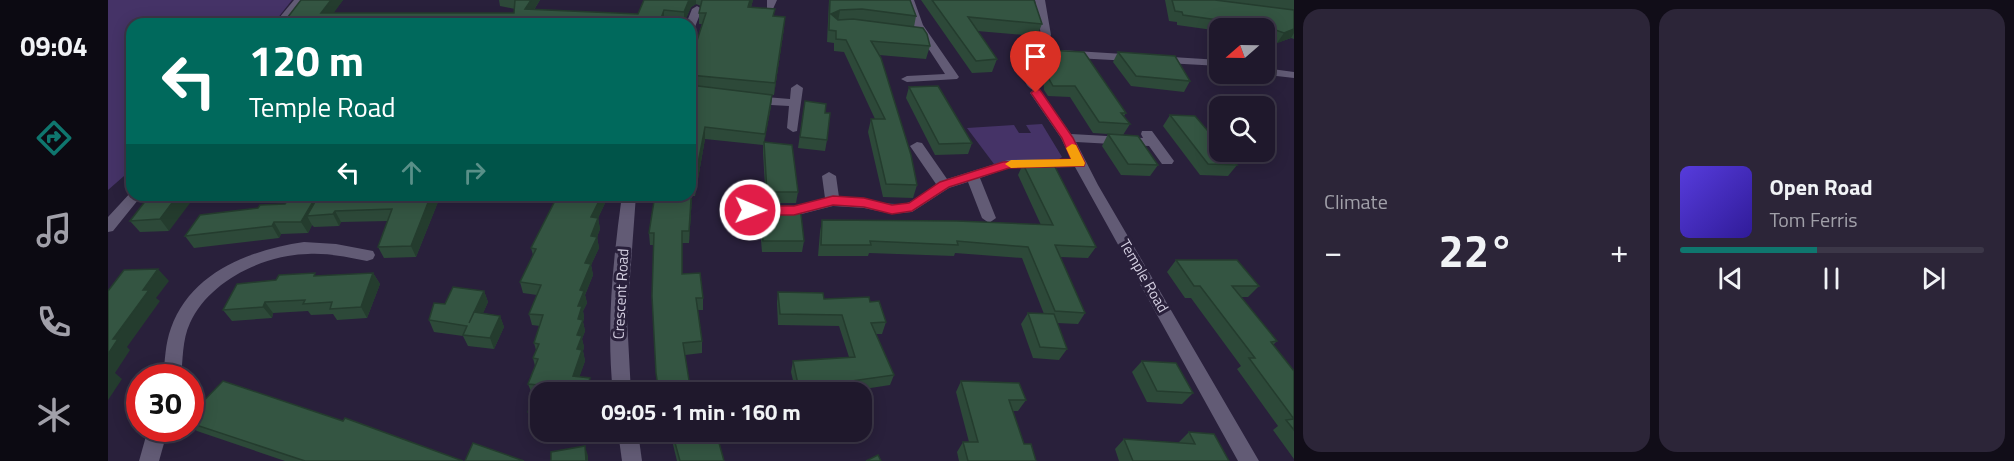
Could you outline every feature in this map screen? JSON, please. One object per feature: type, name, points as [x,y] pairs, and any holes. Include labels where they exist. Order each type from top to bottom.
[{"type":"street","points":[[284,18],[299,0]]},
{"type":"street","points":[[907,79],[953,77],[920,35],[909,0]]},
{"type":"street","name":"Temple Road","points":[[1040,0],[1046,35],[1034,52],[1030,77],[1035,90],[1067,138],[1079,163],[1249,461]]},
{"type":"street","points":[[1034,52],[1209,62]]},
{"type":"street","points":[[1275,72],[1291,75]]},
{"type":"street","points":[[793,128],[797,88]]},
{"type":"street","points":[[741,99],[795,103]]},
{"type":"street","points":[[1067,138],[1150,138],[1167,161]]},
{"type":"street","points":[[916,146],[944,184]]},
{"type":"street","points":[[750,210],[794,211],[833,201],[864,203],[892,209],[912,207],[944,184],[1008,164],[1079,163]]},
{"type":"street","points":[[829,176],[833,201]]},
{"type":"street","points":[[972,176],[989,218]]},
{"type":"street","points":[[108,227],[130,201]]},
{"type":"street","name":"Crescent Road","points":[[621,382],[618,361],[618,298],[628,201]]},
{"type":"street","points":[[173,364],[175,343],[181,323],[194,301],[221,276],[247,263],[278,253],[305,248],[346,244],[367,255]]},
{"type":"street","points":[[149,461],[154,442]]},
{"type":"street","points":[[629,442],[632,461]]},
{"type":"shaded area","points":[[108,0],[292,0],[278,18],[126,18],[126,174],[108,190]]},
{"type":"shaded area","points":[[1042,124],[1062,157],[1058,160],[994,164],[967,128],[1014,125],[1019,133],[1031,133],[1026,125]]},
{"type":"building","points":[[301,0],[331,0],[321,13],[514,13],[515,0],[531,0],[525,9],[638,14],[644,0],[689,0],[684,12],[664,10],[661,18],[287,18]]},
{"type":"building","points":[[702,0],[750,0],[748,7],[775,9],[773,16],[785,17],[775,83],[696,76],[696,44],[706,13],[699,13]]},
{"type":"building","points":[[830,0],[910,0],[916,16],[862,9],[840,10],[831,14],[838,20],[853,19],[923,28],[927,34],[930,46],[871,41],[881,58],[911,155],[917,185],[886,184],[871,119],[885,119],[846,40],[836,39],[836,31],[829,30]]},
{"type":"building","points":[[932,0],[1034,0],[1042,24],[968,17],[997,59],[976,61]]},
{"type":"building","points":[[1172,0],[1215,0],[1294,10],[1294,29],[1284,33],[1275,30],[1275,18],[1209,19],[1183,15],[1182,12],[1175,11]]},
{"type":"building","points":[[1046,50],[1084,52],[1126,113],[1121,113],[1130,124],[1099,122],[1075,86],[1053,86],[1049,79]]},
{"type":"building","points":[[1118,52],[1175,56],[1190,81],[1136,76]]},
{"type":"building","points":[[696,86],[772,95],[765,134],[705,127],[696,174]]},
{"type":"building","points":[[938,86],[972,143],[939,144],[909,87]]},
{"type":"building","points":[[805,101],[826,104],[825,113],[830,113],[827,140],[800,137]]},
{"type":"building","points":[[1170,115],[1195,116],[1209,132],[1209,162],[1234,162],[1237,165],[1208,164]]},
{"type":"building","points":[[1108,134],[1138,136],[1158,165],[1128,164]]},
{"type":"building","points":[[764,142],[792,145],[798,192],[767,192]]},
{"type":"building","points":[[1023,164],[1054,165],[1096,247],[1055,245],[1085,313],[1055,311],[1028,247],[957,241],[958,245],[870,241],[871,245],[821,245],[822,220],[957,221],[1053,225]]},
{"type":"building","points":[[145,201],[174,201],[160,219],[130,221]]},
{"type":"building","points":[[287,201],[313,201],[301,222],[274,222],[272,226],[185,236],[200,215],[258,208],[260,205],[285,204]]},
{"type":"building","points":[[316,201],[429,201],[411,246],[378,247],[392,209],[335,211],[333,214],[307,216]]},
{"type":"building","points":[[555,201],[599,201],[591,217],[598,218],[591,236],[597,237],[585,263],[591,264],[580,290],[584,291],[578,306],[582,306],[578,319],[583,320],[577,335],[582,336],[577,349],[582,350],[573,376],[590,378],[589,382],[530,382],[528,384],[538,359],[533,358],[539,344],[534,343],[543,315],[529,314],[541,285],[520,282],[536,249],[531,248]]},
{"type":"building","points":[[654,201],[691,201],[689,231],[682,231],[682,274],[700,273],[703,298],[696,298],[702,341],[683,343],[689,382],[657,382],[652,296],[654,233],[649,233]]},
{"type":"building","points":[[768,206],[800,206],[804,241],[763,241],[761,218],[769,218]]},
{"type":"building","points":[[1176,260],[1237,260],[1259,286],[1232,286],[1277,341],[1271,342],[1294,371],[1294,419],[1249,358],[1255,358],[1200,286],[1194,286]]},
{"type":"building","points":[[158,269],[143,290],[149,290],[113,339],[118,339],[108,354],[108,291],[124,270]]},
{"type":"building","points":[[315,273],[314,276],[373,273],[361,307],[330,309],[332,302],[303,304],[305,300],[265,302],[263,307],[223,310],[237,284],[276,280],[279,275]]},
{"type":"building","points":[[453,287],[484,291],[474,312],[500,316],[490,338],[463,335],[467,326],[429,320],[434,303],[445,304]]},
{"type":"building","points":[[778,292],[823,293],[824,299],[869,297],[870,302],[879,301],[886,322],[871,323],[894,375],[844,382],[798,382],[793,361],[855,357],[842,315],[780,314]]},
{"type":"building","points":[[1028,313],[1054,314],[1067,349],[1040,347]]},
{"type":"building","points":[[1142,361],[1176,363],[1193,393],[1157,391]]},
{"type":"building","points":[[223,381],[343,421],[345,418],[463,461],[305,461],[204,428],[204,401]]},
{"type":"building","points":[[961,381],[1019,383],[1026,400],[1009,400],[1024,444],[1031,444],[1036,461],[968,461],[963,442],[978,442]]},
{"type":"building","points":[[1294,419],[1294,430],[1286,420]]},
{"type":"building","points":[[1189,432],[1214,434],[1229,461],[1133,461],[1124,439],[1195,444]]},
{"type":"building","points":[[675,442],[719,442],[724,461],[680,461]]},
{"type":"building","points":[[473,443],[524,461],[465,461]]},
{"type":"building","points":[[585,446],[586,461],[551,461],[551,452]]},
{"type":"building","points":[[878,455],[881,461],[866,461]]},
{"type":"slow traffic","points":[[1011,164],[1079,163],[1072,148]]},
{"type":"route","points":[[750,210],[794,211],[833,201],[864,203],[892,209],[912,207],[944,184],[1008,164],[1079,163],[1067,138],[1036,93]]}]
